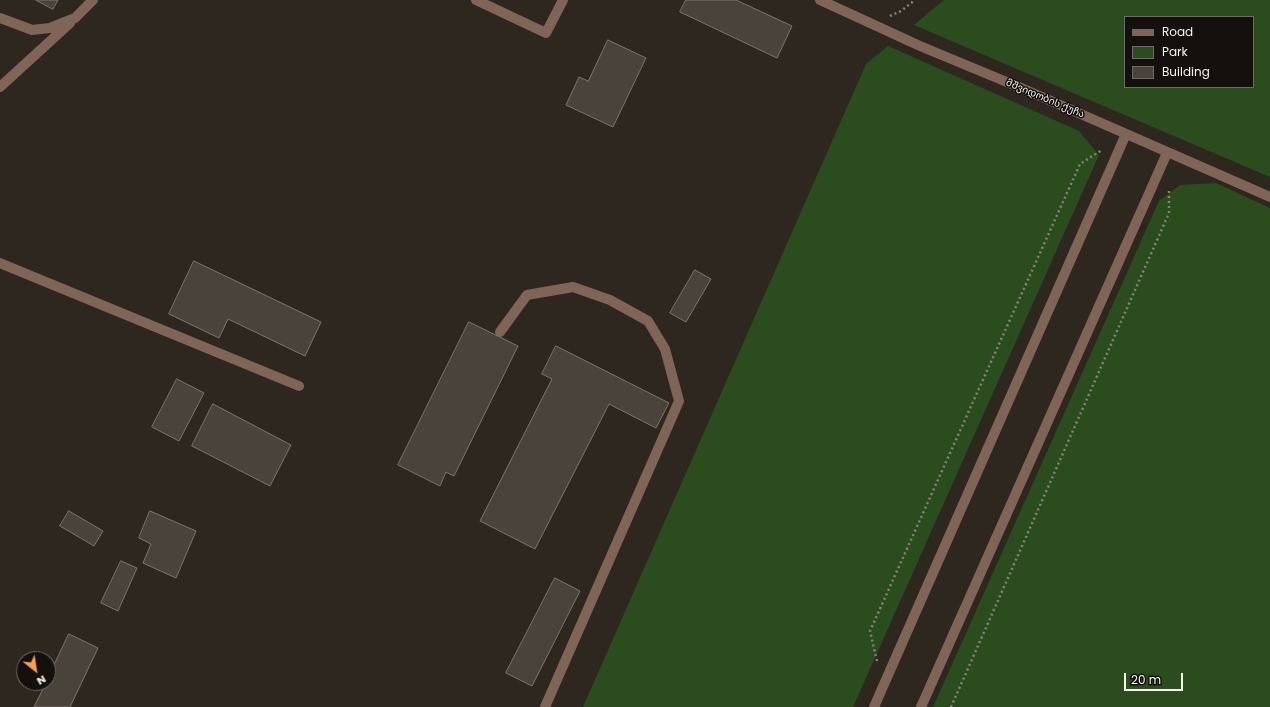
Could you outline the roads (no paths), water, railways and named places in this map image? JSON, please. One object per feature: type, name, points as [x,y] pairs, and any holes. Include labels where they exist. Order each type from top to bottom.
[{"type":"street","points":[[0,87],[93,0]]},
{"type":"street","points":[[476,0],[546,33],[563,0]]},
{"type":"street","name":"მშვიდობის ქუჩა","points":[[820,0],[920,46],[1270,197]]},
{"type":"street","points":[[0,18],[32,30],[50,28],[75,18]]},
{"type":"street","points":[[874,707],[1126,134]]},
{"type":"street","points":[[921,707],[1167,153]]},
{"type":"street","points":[[0,263],[299,386]]},
{"type":"street","points":[[500,332],[527,295],[573,287],[610,300],[648,321],[665,349],[679,401],[545,707]]}]
